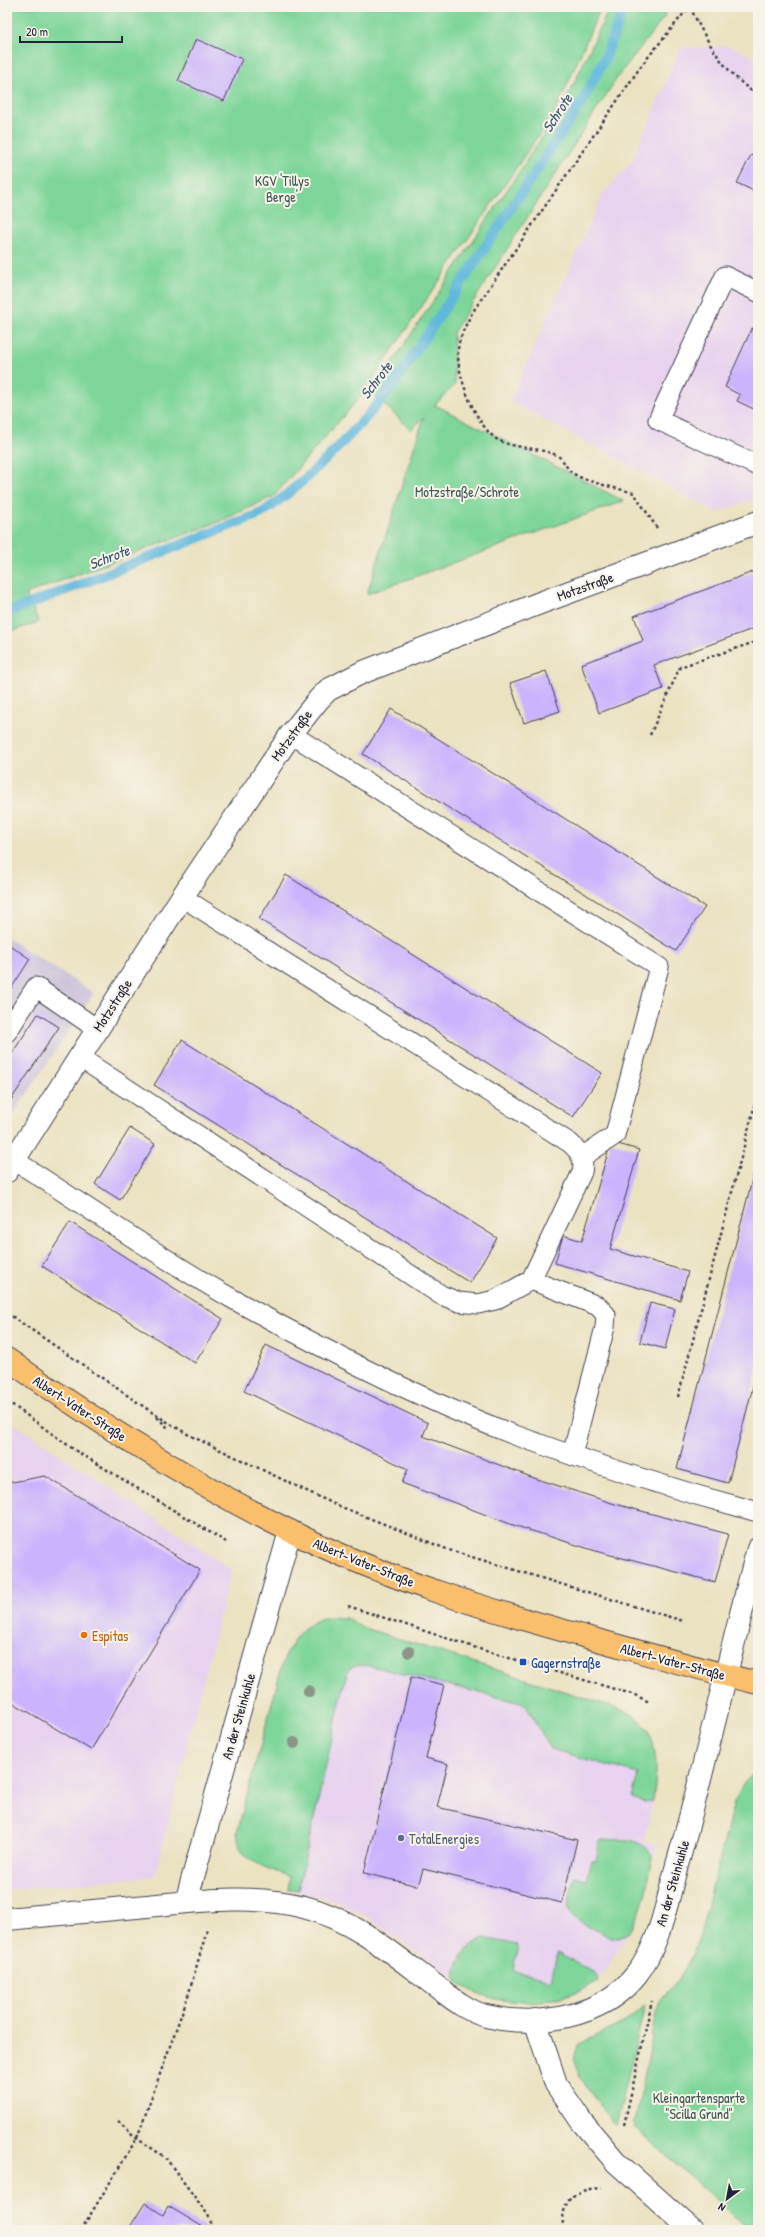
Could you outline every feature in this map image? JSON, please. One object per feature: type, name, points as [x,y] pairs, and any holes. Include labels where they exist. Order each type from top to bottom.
[{"type":"main road","name":"Albert-Vater-Straße","points":[[7,1359],[125,1437],[290,1531],[393,1575],[503,1614],[758,1683]]},
{"type":"street","name":"Motzstraße","points":[[10,1166],[182,897],[291,734],[328,690],[361,673],[758,522]]},
{"type":"street","name":"An der Steinkuhle","points":[[186,1902],[290,1531]]},
{"type":"street","points":[[725,1675],[758,1549]]},
{"type":"street","name":"An der Steinkuhle","points":[[7,1919],[186,1902],[238,1899],[263,1900],[299,1906],[345,1922],[470,2010],[493,2017],[519,2021],[571,2016],[591,2008],[624,1988],[641,1968],[653,1946],[687,1830],[725,1675]]},
{"type":"street","points":[[535,2020],[556,2084],[582,2122],[616,2162],[692,2230]]},
{"type":"lane","points":[[758,292],[725,276],[658,420],[758,466]]},
{"type":"lane","points":[[291,734],[659,967],[615,1135],[582,1157]]},
{"type":"lane","points":[[79,1057],[441,1295],[459,1302],[478,1304],[495,1300],[530,1280],[582,1172],[582,1157],[570,1143],[182,897]]},
{"type":"lane","points":[[7,1032],[36,987],[97,1029]]},
{"type":"lane","points":[[10,1166],[230,1297],[291,1331],[366,1369],[450,1408],[572,1455],[649,1481],[758,1512]]},
{"type":"lane","points":[[530,1280],[598,1306],[606,1315],[606,1326],[572,1455]]},
{"type":"path","points":[[674,553],[634,493],[593,482],[570,471],[558,456],[536,449],[509,444],[491,436],[481,422],[468,396],[463,379],[458,350],[463,330],[472,313],[641,66],[690,7],[719,60],[734,76],[756,94]]},
{"type":"path","points":[[650,735],[680,667],[758,641]]},
{"type":"path","points":[[678,1397],[758,1093]]},
{"type":"path","points":[[7,1313],[156,1415],[189,1435],[334,1504],[449,1550],[683,1622]]},
{"type":"path","points":[[7,1401],[76,1452],[226,1542]]},
{"type":"path","points":[[348,1606],[492,1653],[635,1695],[649,1702]]},
{"type":"path","points":[[81,2230],[137,2138],[188,1996],[209,1924]]},
{"type":"path","points":[[616,2162],[652,2004],[641,1968]]},
{"type":"path","points":[[118,2120],[137,2138],[165,2157],[208,2215],[214,2230]]},
{"type":"path","points":[[563,2230],[563,2212],[572,2197],[586,2189],[602,2188]]},
{"type":"shaded area","points":[[729,46],[758,59],[758,498],[717,512],[510,401],[603,194],[631,163],[681,48]]},
{"type":"shaded area","points":[[7,938],[94,993],[7,1124]]},
{"type":"shaded area","points":[[7,1419],[231,1569],[155,1876],[7,1890]]},
{"type":"shaded area","points":[[328,1617],[346,1618],[365,1628],[614,1707],[637,1718],[643,1726],[649,1735],[654,1750],[656,1769],[653,1801],[644,1842],[657,1844],[637,1921],[598,1981],[582,1991],[548,2001],[512,2001],[476,1993],[366,1916],[332,1900],[288,1889],[290,1877],[262,1865],[244,1855],[239,1843],[237,1832],[283,1662],[295,1638],[301,1630],[319,1619]]},
{"type":"green space","name":"KGV 'Tillys Berge'","points":[[7,7],[601,7],[557,108],[361,396],[274,496],[223,520],[26,594],[39,622],[7,633]]},
{"type":"green space","name":"Motzstraße/Schrote","points":[[610,7],[664,7],[665,16],[619,75],[453,333],[455,385],[435,405],[624,501],[367,594],[424,417],[411,430],[372,393],[564,104]]},
{"type":"green space","points":[[328,1617],[346,1618],[365,1628],[614,1707],[636,1717],[650,1734],[653,1745],[656,1779],[653,1801],[645,1803],[632,1798],[638,1774],[551,1749],[525,1704],[371,1666],[356,1666],[350,1669],[346,1676],[298,1890],[288,1889],[290,1877],[260,1865],[245,1855],[241,1850],[237,1832],[283,1662],[290,1646],[305,1628],[319,1619]]},
{"type":"green space","name":"Kleingartensparte \"Scilla Grund\"","points":[[758,1769],[758,2230],[750,2230],[634,2127],[659,2003],[679,1978],[691,1957],[700,1935],[734,1802],[744,1783]]},
{"type":"green space","points":[[600,1840],[630,1840],[637,1842],[648,1851],[653,1858],[639,1915],[627,1933],[619,1938],[606,1935],[582,1924],[575,1919],[569,1909],[574,1877],[587,1880],[592,1860],[596,1861]]},
{"type":"green space","points":[[484,1938],[518,1945],[513,1971],[551,1980],[557,1953],[595,1973],[598,1981],[582,1990],[564,1996],[527,2002],[508,2001],[472,1991],[456,1981],[455,1975],[463,1955],[473,1945]]},
{"type":"green space","points":[[645,2005],[616,2126],[592,2096],[577,2071],[574,2062],[574,2055],[579,2044],[625,2022]]},
{"type":"building","points":[[196,39],[242,59],[224,101],[178,81]]},
{"type":"building","points":[[751,155],[758,158],[758,193],[737,183]]},
{"type":"building","points":[[752,328],[758,331],[758,411],[737,401],[740,395],[725,387]]},
{"type":"building","points":[[758,570],[758,627],[654,665],[663,689],[599,713],[581,664],[643,641],[634,616]]},
{"type":"building","points":[[546,671],[560,711],[524,723],[510,683]]},
{"type":"building","points":[[391,709],[705,907],[676,951],[363,754]]},
{"type":"building","points":[[286,875],[602,1073],[573,1117],[259,919]]},
{"type":"building","points":[[8,944],[30,959],[7,995],[7,946]]},
{"type":"building","points":[[38,1014],[59,1027],[7,1106],[7,1061]]},
{"type":"building","points":[[182,1040],[497,1238],[470,1283],[154,1085]]},
{"type":"building","points":[[130,1128],[155,1144],[120,1200],[95,1184]]},
{"type":"building","points":[[611,1142],[639,1150],[610,1249],[688,1272],[680,1300],[555,1263],[563,1235],[582,1241]]},
{"type":"building","points":[[757,1161],[758,1367],[728,1483],[677,1469]]},
{"type":"building","points":[[70,1222],[223,1319],[195,1363],[42,1266]]},
{"type":"building","points":[[650,1303],[675,1309],[665,1349],[640,1342]]},
{"type":"building","points":[[266,1345],[428,1423],[423,1436],[531,1477],[615,1504],[728,1534],[715,1582],[599,1552],[513,1525],[402,1483],[408,1469],[244,1391]]},
{"type":"building","name":"Espitas","points":[[45,1476],[200,1570],[91,1750],[7,1699],[7,1483]]},
{"type":"building","points":[[411,1677],[444,1685],[426,1758],[448,1764],[437,1807],[577,1840],[562,1903],[423,1869],[418,1886],[364,1873]]},
{"type":"building","points":[[145,2203],[163,2215],[168,2206],[208,2230],[128,2230]]},
{"type":"waterway","name":"Schrote","points":[[7,613],[262,513],[314,471],[347,438],[392,387],[584,99],[606,56],[624,7]]},
{"type":"place","name":"Espitas","points":[[84,1635]]},
{"type":"place","name":"Gagernstraße","points":[[523,1662]]},
{"type":"place","name":"TotalEnergies","points":[[401,1838]]}]
